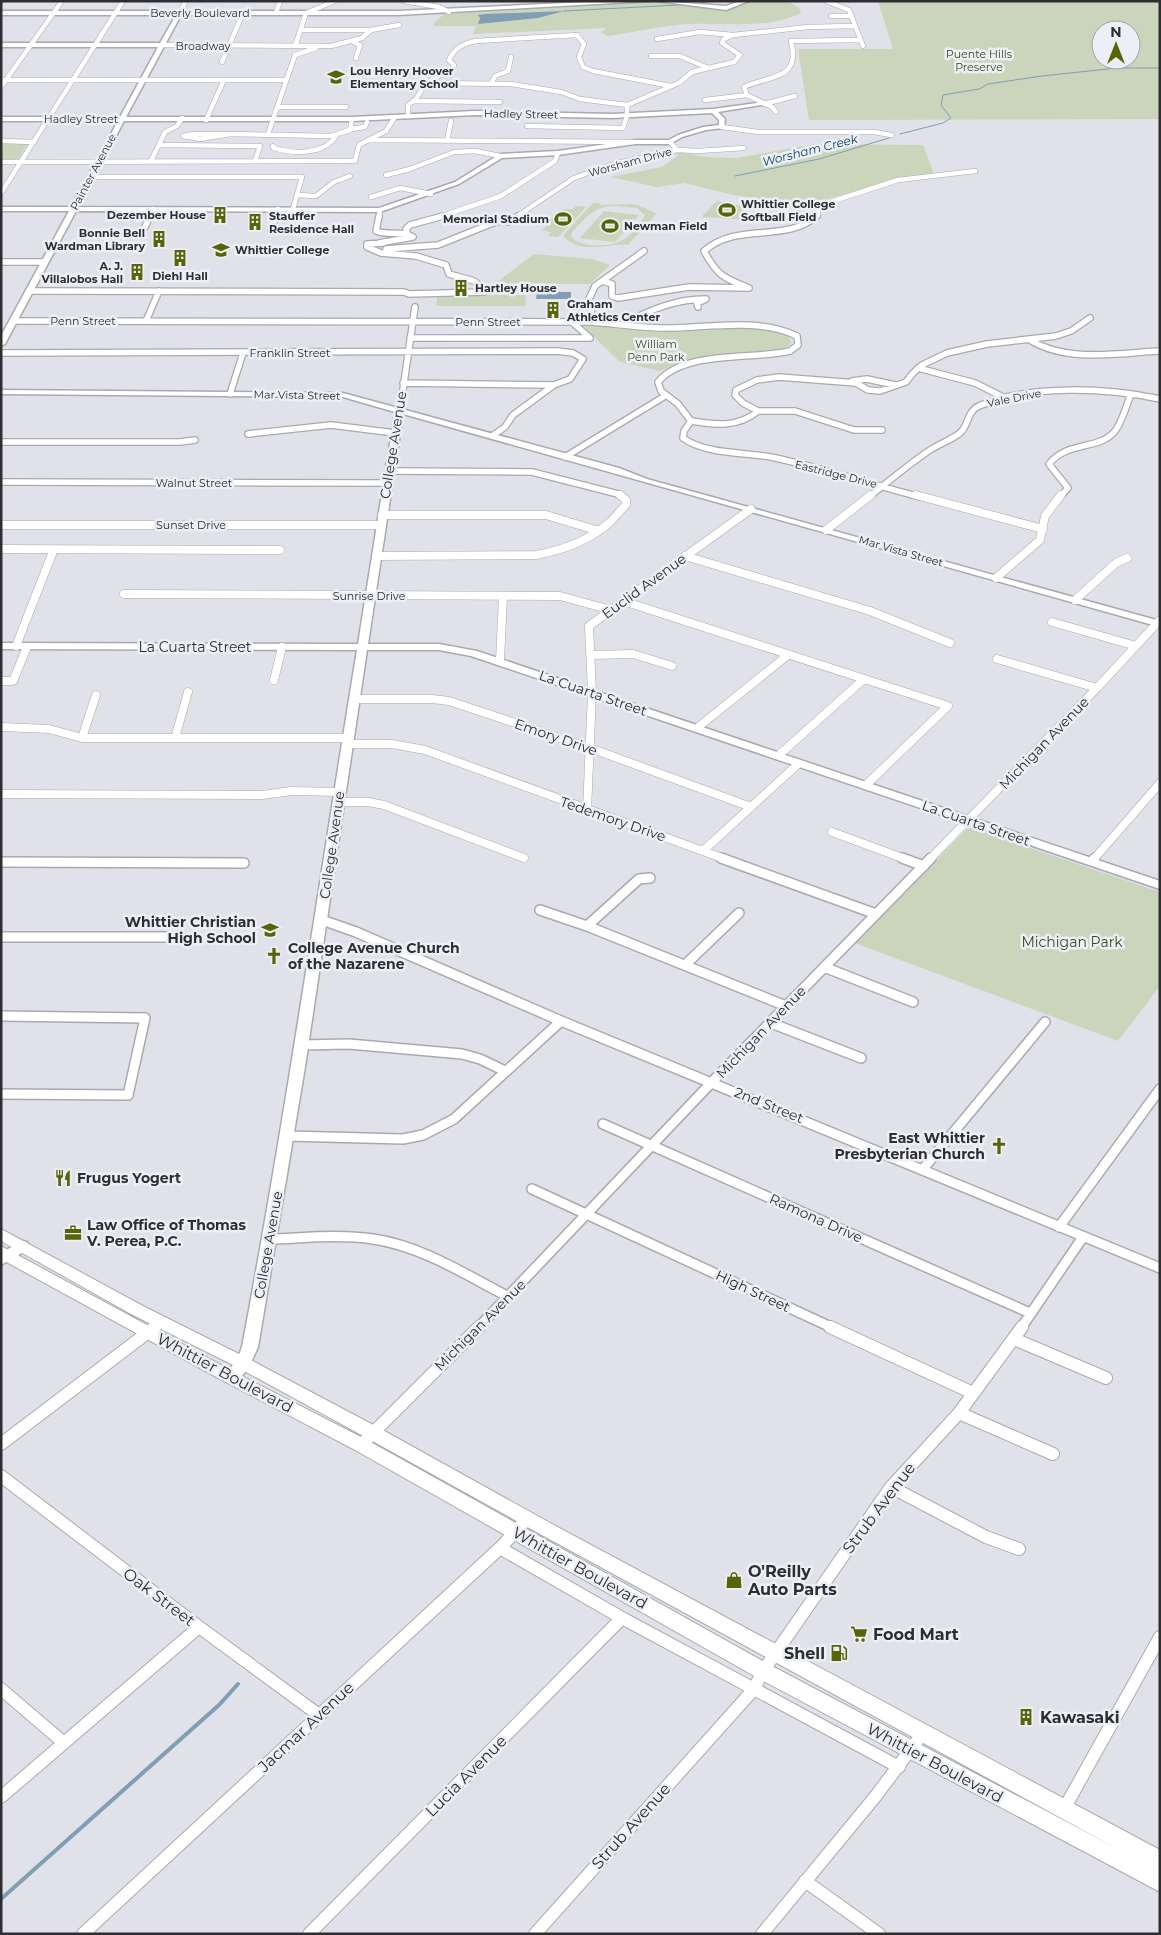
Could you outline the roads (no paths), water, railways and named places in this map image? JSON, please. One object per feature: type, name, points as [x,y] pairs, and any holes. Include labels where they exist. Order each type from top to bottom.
[{"type":"main road","name":"Whittier Boulevard","points":[[1,1234],[231,1377],[367,1439]]},
{"type":"main road","name":"Whittier Boulevard","points":[[3,1256],[154,1328],[243,1363],[367,1439],[521,1525],[763,1671],[911,1751],[1160,1861]]},
{"type":"main road","name":"Whittier Boulevard","points":[[521,1525],[776,1653],[923,1733],[1160,1882]]},
{"type":"street","points":[[1,87],[4,80],[62,1]]},
{"type":"street","points":[[1,193],[50,119],[123,1]]},
{"type":"street","name":"Painter Avenue","points":[[1,344],[186,1]]},
{"type":"street","points":[[276,12],[280,1]]},
{"type":"street","points":[[295,46],[306,13],[335,1]]},
{"type":"street","points":[[404,1],[441,10]]},
{"type":"street","name":"Beverly Boulevard","points":[[1,13],[398,13],[648,1]]},
{"type":"street","points":[[660,1],[726,8],[746,1]]},
{"type":"street","points":[[826,1],[849,10],[863,46]]},
{"type":"street","points":[[222,62],[243,12]]},
{"type":"street","points":[[831,16],[852,16]]},
{"type":"street","name":"Broadway","points":[[1,45],[325,46],[364,37],[371,30],[399,25]]},
{"type":"street","points":[[657,39],[700,32],[733,35],[808,27],[855,26]]},
{"type":"street","points":[[301,30],[371,30]]},
{"type":"street","points":[[408,116],[407,108],[419,98],[426,83],[452,69],[454,65],[449,58],[468,42],[577,35],[584,44],[579,57],[583,66],[593,71],[671,86]]},
{"type":"street","points":[[426,83],[512,84],[552,90],[580,100],[627,105],[679,83],[692,72],[734,62],[740,55],[722,43],[724,39],[733,35]]},
{"type":"street","points":[[747,95],[744,87],[780,74],[794,66],[796,62],[792,41],[860,40]]},
{"type":"street","points":[[352,41],[360,45],[356,58]]},
{"type":"street","points":[[268,134],[295,55],[325,46]]},
{"type":"street","points":[[651,56],[680,56],[708,68]]},
{"type":"street","points":[[491,84],[496,75],[508,71],[511,57]]},
{"type":"street","points":[[4,80],[286,80]]},
{"type":"street","points":[[206,119],[224,80]]},
{"type":"street","points":[[705,100],[747,95],[776,112]]},
{"type":"street","name":"Hadley Street","points":[[1,119],[352,119],[475,113],[627,116],[713,111],[764,104],[795,96]]},
{"type":"street","points":[[414,101],[500,102]]},
{"type":"street","points":[[527,126],[623,128],[627,116],[627,105]]},
{"type":"street","points":[[278,107],[346,107]]},
{"type":"street","points":[[713,111],[722,119],[722,127]]},
{"type":"street","points":[[1,162],[355,161],[359,145],[364,140],[386,131],[394,117]]},
{"type":"street","points":[[151,161],[165,132],[177,126],[181,119]]},
{"type":"street","points":[[352,119],[352,129]]},
{"type":"street","points":[[447,141],[451,121]]},
{"type":"street","points":[[242,138],[268,134],[336,136],[352,129],[365,127],[368,122]]},
{"type":"street","points":[[848,123],[851,132]]},
{"type":"street","points":[[364,140],[670,142],[680,136],[705,128],[722,127],[758,132],[877,132],[892,135]]},
{"type":"street","points":[[230,134],[213,138],[190,138],[183,136],[194,134],[230,134],[262,138]]},
{"type":"street","points":[[273,146],[282,150],[304,151],[326,146],[334,141],[336,136]]},
{"type":"street","points":[[1,141],[34,142]]},
{"type":"street","points":[[386,175],[410,169],[454,152],[475,151],[500,156],[558,153],[635,142]]},
{"type":"street","name":"Worsham Drive","points":[[383,243],[374,246],[378,249],[428,247],[438,245],[498,221],[509,222],[574,178],[613,164],[676,150],[670,142]]},
{"type":"street","points":[[159,145],[260,146],[254,161]]},
{"type":"street","points":[[676,150],[705,151],[744,148]]},
{"type":"street","points":[[407,234],[406,229],[410,225],[469,208],[500,196],[555,161],[558,153]]},
{"type":"street","points":[[1,209],[380,210],[431,194],[457,183],[500,156]]},
{"type":"street","points":[[602,281],[612,284],[612,296],[618,298],[689,287],[749,288],[733,282],[715,271],[704,251],[710,244],[732,236],[800,228],[818,215],[818,208],[821,205],[898,180],[976,171]]},
{"type":"street","points":[[297,195],[316,196],[334,182],[350,176]]},
{"type":"street","points":[[91,177],[302,177],[293,209]]},
{"type":"street","points":[[371,197],[400,188],[431,194]]},
{"type":"street","points":[[146,227],[153,209]]},
{"type":"street","points":[[271,231],[278,209]]},
{"type":"street","points":[[30,291],[404,292],[409,294],[473,294],[484,292],[484,289],[478,283],[449,274],[446,265],[416,256],[381,253],[367,246],[367,244],[373,242],[383,243],[413,237],[407,234],[383,235],[376,231],[380,210]]},
{"type":"street","points":[[593,322],[589,299],[595,286],[644,251]]},
{"type":"street","points":[[1,262],[45,262]]},
{"type":"street","points":[[146,321],[159,291]]},
{"type":"street","points":[[622,324],[645,311],[672,301],[706,299],[697,303],[698,307]]},
{"type":"street","name":"College Avenue","points":[[231,1377],[243,1363],[250,1347],[288,1136],[322,920],[347,741],[371,596],[386,483],[400,410],[414,307]]},
{"type":"street","points":[[882,430],[854,430],[794,411],[758,411],[738,400],[735,395],[736,390],[758,380],[779,378],[856,383],[874,391],[886,390],[900,386],[906,382],[911,373],[939,357],[979,345],[1030,340],[1063,334],[1076,329],[1090,318]]},
{"type":"street","name":"Penn Street","points":[[1,321],[593,322],[677,328],[774,327],[790,331],[798,339],[796,348],[785,352],[694,362],[669,369],[661,376],[658,382],[658,386],[665,396]]},
{"type":"street","points":[[410,338],[590,338],[572,322]]},
{"type":"street","points":[[1030,340],[1043,348],[1064,352],[1160,351]]},
{"type":"street","name":"Franklin Street","points":[[1,353],[557,351],[578,356]]},
{"type":"street","points":[[230,394],[243,353]]},
{"type":"street","points":[[492,436],[505,427],[514,414],[554,385],[570,378],[583,359],[578,356]]},
{"type":"street","points":[[918,368],[977,384],[994,390],[1007,398]]},
{"type":"street","points":[[842,382],[867,379],[887,385],[900,386]]},
{"type":"street","points":[[403,383],[554,385]]},
{"type":"street","name":"Vale Drive","points":[[826,530],[930,450],[961,432],[971,410],[991,402],[1035,393],[1070,390],[1098,390],[1160,399]]},
{"type":"street","name":"Mar Vista Street","points":[[1,392],[332,394],[400,410],[751,510],[1158,622]]},
{"type":"street","points":[[996,578],[1034,546],[1043,534],[1042,521],[1046,513],[1068,488],[1049,464],[1053,457],[1070,448],[1104,439],[1112,434],[1131,394]]},
{"type":"street","points":[[565,457],[665,396],[678,404],[691,421],[730,425],[742,423],[752,418],[758,411]]},
{"type":"street","name":"Eastridge Drive","points":[[691,421],[684,431],[683,438],[691,444],[728,452],[774,458],[1043,529]]},
{"type":"street","points":[[248,434],[331,425],[395,433]]},
{"type":"street","points":[[1,442],[180,442],[195,440]]},
{"type":"street","points":[[377,556],[536,555],[555,552],[600,531],[626,506],[626,500],[618,494],[532,472],[389,471]]},
{"type":"street","name":"Walnut Street","points":[[1,482],[386,483]]},
{"type":"street","name":"Euclid Avenue","points":[[587,810],[592,693],[592,655],[589,626],[751,510]]},
{"type":"street","name":"Sunset Drive","points":[[1,525],[382,520],[546,515],[600,531]]},
{"type":"street","points":[[1,549],[280,550]]},
{"type":"street","points":[[16,646],[54,549]]},
{"type":"street","points":[[685,556],[870,611],[950,643]]},
{"type":"street","points":[[1075,600],[1116,563],[1127,558]]},
{"type":"street","name":"Sunrise Drive","points":[[124,594],[560,596],[612,610]]},
{"type":"street","points":[[500,661],[503,596]]},
{"type":"street","points":[[623,601],[948,706],[866,785]]},
{"type":"street","points":[[1052,622],[1136,646]]},
{"type":"street","name":"Michigan Avenue","points":[[367,1439],[509,1297],[654,1146],[712,1082],[1097,688],[1158,622]]},
{"type":"street","name":"La Cuarta Street","points":[[1,646],[453,649],[500,661],[779,755],[798,764],[866,785],[1160,885]]},
{"type":"street","points":[[1,681],[12,681],[27,646]]},
{"type":"street","points":[[274,680],[282,647]]},
{"type":"street","points":[[592,655],[621,652],[642,654],[672,666]]},
{"type":"street","points":[[697,728],[788,655]]},
{"type":"street","points":[[998,659],[1097,688]]},
{"type":"street","points":[[779,755],[864,679]]},
{"type":"street","points":[[175,738],[188,692]]},
{"type":"street","points":[[82,738],[96,695]]},
{"type":"street","name":"Emory Drive","points":[[354,699],[432,699],[450,701],[590,748],[751,807]]},
{"type":"street","name":"Tedemory Drive","points":[[1,727],[49,729],[82,738],[347,741],[392,744],[425,750],[876,914]]},
{"type":"street","points":[[704,850],[798,764]]},
{"type":"street","points":[[1092,861],[1160,783]]},
{"type":"street","points":[[1,794],[263,794],[290,792],[339,797],[384,805],[524,858]]},
{"type":"street","points":[[832,832],[924,866]]},
{"type":"street","points":[[1,862],[244,863]]},
{"type":"street","points":[[587,926],[639,879],[650,878]]},
{"type":"street","points":[[540,910],[587,926],[786,1006]]},
{"type":"street","points":[[685,965],[739,913]]},
{"type":"street","name":"2nd Street","points":[[322,920],[356,932],[561,1022],[712,1082],[1160,1268]]},
{"type":"street","points":[[1,937],[170,937]]},
{"type":"street","points":[[824,967],[913,1002]]},
{"type":"street","points":[[1,1016],[145,1018],[128,1095],[1,1094]]},
{"type":"street","points":[[288,1136],[403,1139],[423,1135],[454,1119],[561,1022]]},
{"type":"street","points":[[923,1169],[1045,1022]]},
{"type":"street","points":[[771,1023],[861,1058]]},
{"type":"street","points":[[302,1045],[349,1044],[462,1054],[480,1059],[505,1071]]},
{"type":"street","points":[[1059,1227],[1160,1089]]},
{"type":"street","name":"Ramona Drive","points":[[603,1124],[1030,1313]]},
{"type":"street","name":"High Street","points":[[532,1189],[974,1393]]},
{"type":"street","name":"Strub Avenue","points":[[535,1934],[754,1688],[763,1671],[891,1487],[959,1413],[1014,1339],[1083,1237]]},
{"type":"street","points":[[270,1238],[364,1238],[388,1241],[410,1248],[509,1297]]},
{"type":"street","points":[[3,1256],[22,1246]]},
{"type":"street","points":[[1,1444],[154,1328]]},
{"type":"street","points":[[1014,1339],[1106,1378]]},
{"type":"street","points":[[959,1413],[1053,1454]]},
{"type":"street","name":"Oak Street","points":[[1,1476],[199,1627],[320,1715]]},
{"type":"street","points":[[891,1487],[986,1537],[1019,1549]]},
{"type":"street","name":"Jacmar Avenue","points":[[82,1934],[500,1548],[521,1525]]},
{"type":"street","name":"Whittier Boulevard","points":[[500,1548],[622,1618],[898,1767]]},
{"type":"street","name":"Lucia Avenue","points":[[309,1934],[622,1618]]},
{"type":"street","points":[[1,1797],[199,1627]]},
{"type":"street","points":[[1059,1818],[1160,1637]]},
{"type":"street","points":[[1,1689],[64,1743]]},
{"type":"street","points":[[762,1934],[911,1751],[923,1733]]},
{"type":"street","points":[[805,1880],[879,1934]]},
{"type":"water","points":[[564,11],[538,18],[478,24],[480,18],[478,15]]},
{"type":"water","points":[[537,292],[571,292],[571,299],[536,299]]},
{"type":"waterway","points":[[698,3],[717,1]]},
{"type":"waterway","points":[[564,11],[679,5]]},
{"type":"waterway","name":"Worsham Creek","points":[[900,134],[943,123],[951,118],[941,105],[943,95],[979,89],[988,84],[1042,76],[1117,68],[1160,68]]},
{"type":"waterway","name":"Worsham Creek","points":[[735,176],[819,159],[889,138]]},
{"type":"waterway","points":[[1,1899],[219,1705],[238,1684]]},
{"type":"place","name":"Lou Henry Hoover Elementary School","points":[[336,77]]},
{"type":"place","name":"Whittier College Softball Field","points":[[727,210]]},
{"type":"place","name":"Dezember House","points":[[220,215]]},
{"type":"place","name":"Memorial Stadium","points":[[563,219]]},
{"type":"place","name":"Stauffer Residence Hall","points":[[255,222]]},
{"type":"place","name":"Newman Field","points":[[610,226]]},
{"type":"place","name":"Bonnie Bell Wardman Library","points":[[159,239]]},
{"type":"place","name":"Whittier College","points":[[221,250]]},
{"type":"place","name":"Diehl Hall","points":[[180,258]]},
{"type":"place","name":"A. J. Villalobos Hall","points":[[137,272]]},
{"type":"place","name":"Hartley House","points":[[461,288]]},
{"type":"place","name":"Graham Athletics Center","points":[[553,310]]},
{"type":"place","name":"Whittier Christian High School","points":[[270,930]]},
{"type":"place","name":"College Avenue Church of the Nazarene","points":[[274,956]]},
{"type":"place","name":"East Whittier Presbyterian Church","points":[[999,1146]]},
{"type":"place","name":"Frugus Yogert","points":[[63,1178]]},
{"type":"place","name":"Law Office of Thomas V. Perea, P.C.","points":[[73,1233]]},
{"type":"place","name":"O'Reilly Auto Parts","points":[[734,1580]]},
{"type":"place","name":"Food Mart","points":[[859,1634]]},
{"type":"place","name":"Shell","points":[[839,1653]]},
{"type":"place","name":"Kawasaki","points":[[1026,1717]]},
{"type":"park label","name":"Puente Hills Preserve","points":[[979,60]]},
{"type":"park label","name":"William Penn Park","points":[[656,350]]},
{"type":"park label","name":"Michigan Park","points":[[1072,942]]}]
